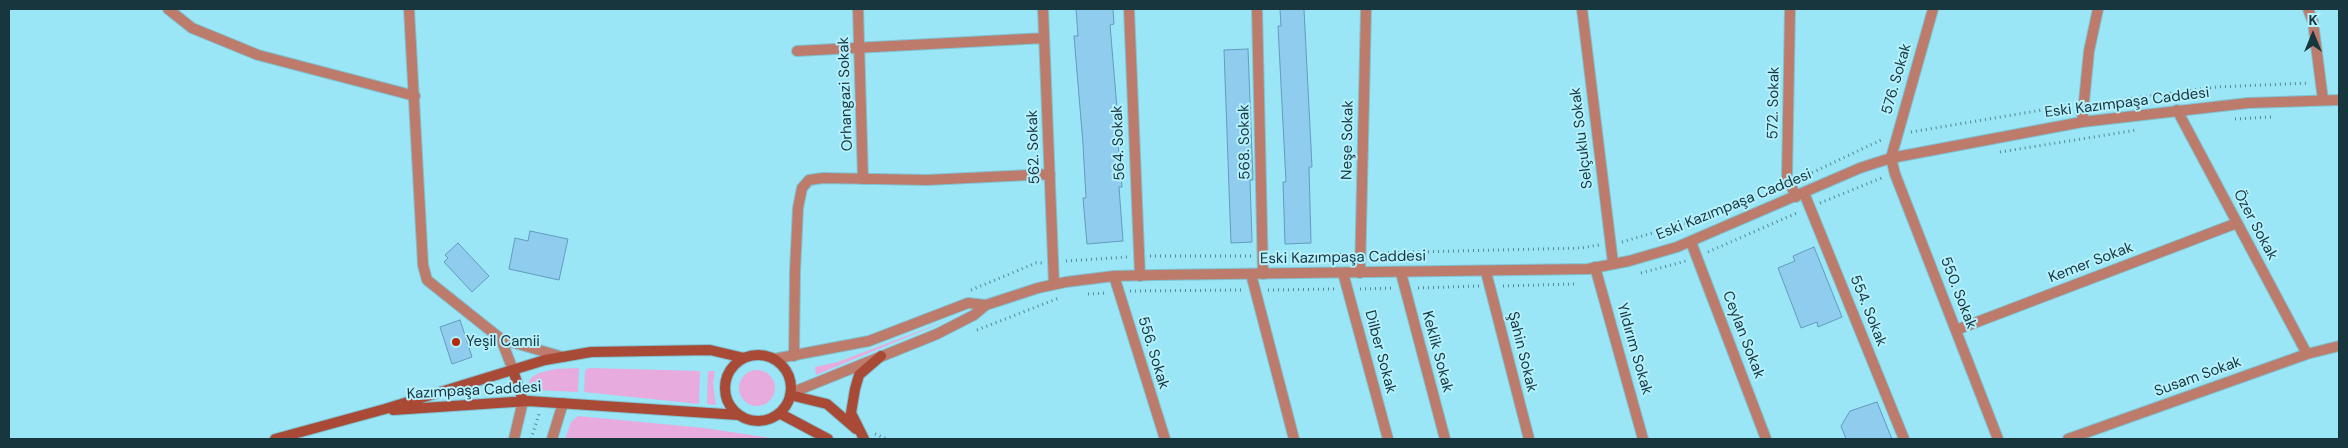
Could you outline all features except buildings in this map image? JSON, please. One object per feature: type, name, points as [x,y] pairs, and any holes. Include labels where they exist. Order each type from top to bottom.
[{"type":"main road","name":"Kazımpaşa Caddesi","points":[[275,439],[385,410],[513,370],[591,352],[710,350],[744,358]]},
{"type":"main road","points":[[754,355],[774,359],[782,365],[788,374],[790,394],[786,405],[770,419],[748,420],[739,415],[728,402],[725,385],[731,369],[744,358],[754,355]]},
{"type":"main road","points":[[861,436],[851,413],[854,389],[859,375],[881,356]]},
{"type":"main road","points":[[513,370],[523,401]]},
{"type":"main road","points":[[790,394],[827,404],[861,436]]},
{"type":"main road","name":"Kazımpaşa Caddesi","points":[[385,410],[523,401],[739,415]]},
{"type":"main road","points":[[779,413],[828,439]]},
{"type":"street","points":[[168,9],[192,28],[258,55],[415,96]]},
{"type":"street","points":[[409,9],[423,265],[427,280],[501,338],[563,357]]},
{"type":"street","name":"Orhangazi Sokak","points":[[858,9],[863,179]]},
{"type":"street","name":"562. Sokak","points":[[1043,9],[1054,284]]},
{"type":"street","name":"564. Sokak","points":[[1129,9],[1140,276]]},
{"type":"street","name":"568. Sokak","points":[[1258,9],[1263,274]]},
{"type":"street","name":"Neşe Sokak","points":[[1360,273],[1366,9]]},
{"type":"street","name":"Selçuklu Sokak","points":[[1582,9],[1613,264]]},
{"type":"street","name":"572. Sokak","points":[[1790,9],[1788,176],[1790,183],[1800,195]]},
{"type":"street","name":"576. Sokak","points":[[1891,158],[1933,9]]},
{"type":"street","points":[[2082,122],[2088,51],[2098,9]]},
{"type":"street","points":[[2308,9],[2313,22],[2323,100]]},
{"type":"street","points":[[797,51],[860,46],[1044,38]]},
{"type":"street","name":"Eski Kazımpaşa Caddesi","points":[[774,359],[869,341],[968,303],[986,305],[1054,284],[1114,276],[1552,271],[1595,267],[1613,264],[1691,242],[1860,168],[1891,158],[2082,122],[2248,103],[2339,100]]},
{"type":"street","name":"Özer Sokak","points":[[2178,110],[2307,354]]},
{"type":"street","name":"550. Sokak","points":[[1891,158],[1895,174],[1998,439]]},
{"type":"street","points":[[794,356],[798,208],[802,188],[809,180],[824,178],[927,180],[1050,174]]},
{"type":"street","name":"554. Sokak","points":[[1800,195],[1904,439]]},
{"type":"street","name":"Kemer Sokak","points":[[1956,330],[2237,223]]},
{"type":"street","name":"Ceylan Sokak","points":[[1691,242],[1766,439]]},
{"type":"street","name":"Yıldırım Sokak","points":[[1595,267],[1643,439]]},
{"type":"street","name":"Şahin Sokak","points":[[1486,272],[1529,439]]},
{"type":"street","name":"Dilber Sokak","points":[[1343,273],[1388,439]]},
{"type":"street","name":"Keklik Sokak","points":[[1401,273],[1445,439]]},
{"type":"street","points":[[1251,274],[1294,439]]},
{"type":"street","name":"556. Sokak","points":[[1114,276],[1165,439]]},
{"type":"street","name":"Eski Kazımpaşa Caddesi","points":[[790,394],[937,334],[974,316],[986,305]]},
{"type":"street","points":[[501,338],[513,370]]},
{"type":"street","name":"Susam Sokak","points":[[2068,439],[2307,354],[2339,346]]},
{"type":"street","points":[[514,439],[523,401]]},
{"type":"street","points":[[552,439],[563,403]]},
{"type":"path","points":[[1790,183],[1887,136],[1897,134],[2053,107],[2217,87],[2321,83]]},
{"type":"path","points":[[2230,120],[2276,117]]},
{"type":"path","points":[[964,293],[1036,263],[1139,256],[1262,256],[1581,248],[1634,240],[1725,211]]},
{"type":"path","points":[[531,439],[543,402]]},
{"type":"shaded area","points":[[946,321],[816,375],[815,367],[838,362]]},
{"type":"shaded area","points":[[579,368],[578,392],[531,388],[529,382],[532,377],[539,373],[555,369]]},
{"type":"shaded area","points":[[590,368],[700,371],[699,404],[584,392],[585,370]]},
{"type":"shaded area","points":[[757,370],[764,371],[770,375],[774,381],[774,395],[770,401],[764,405],[757,406],[750,405],[744,401],[740,395],[739,388],[740,381],[744,375],[750,371]]},
{"type":"shaded area","points":[[708,371],[715,371],[713,384],[716,405],[707,404]]},
{"type":"shaded area","points":[[578,416],[704,428],[778,439],[565,439],[571,422]]},
{"type":"place","name":"Yeşil Camii","points":[[456,342]]}]
